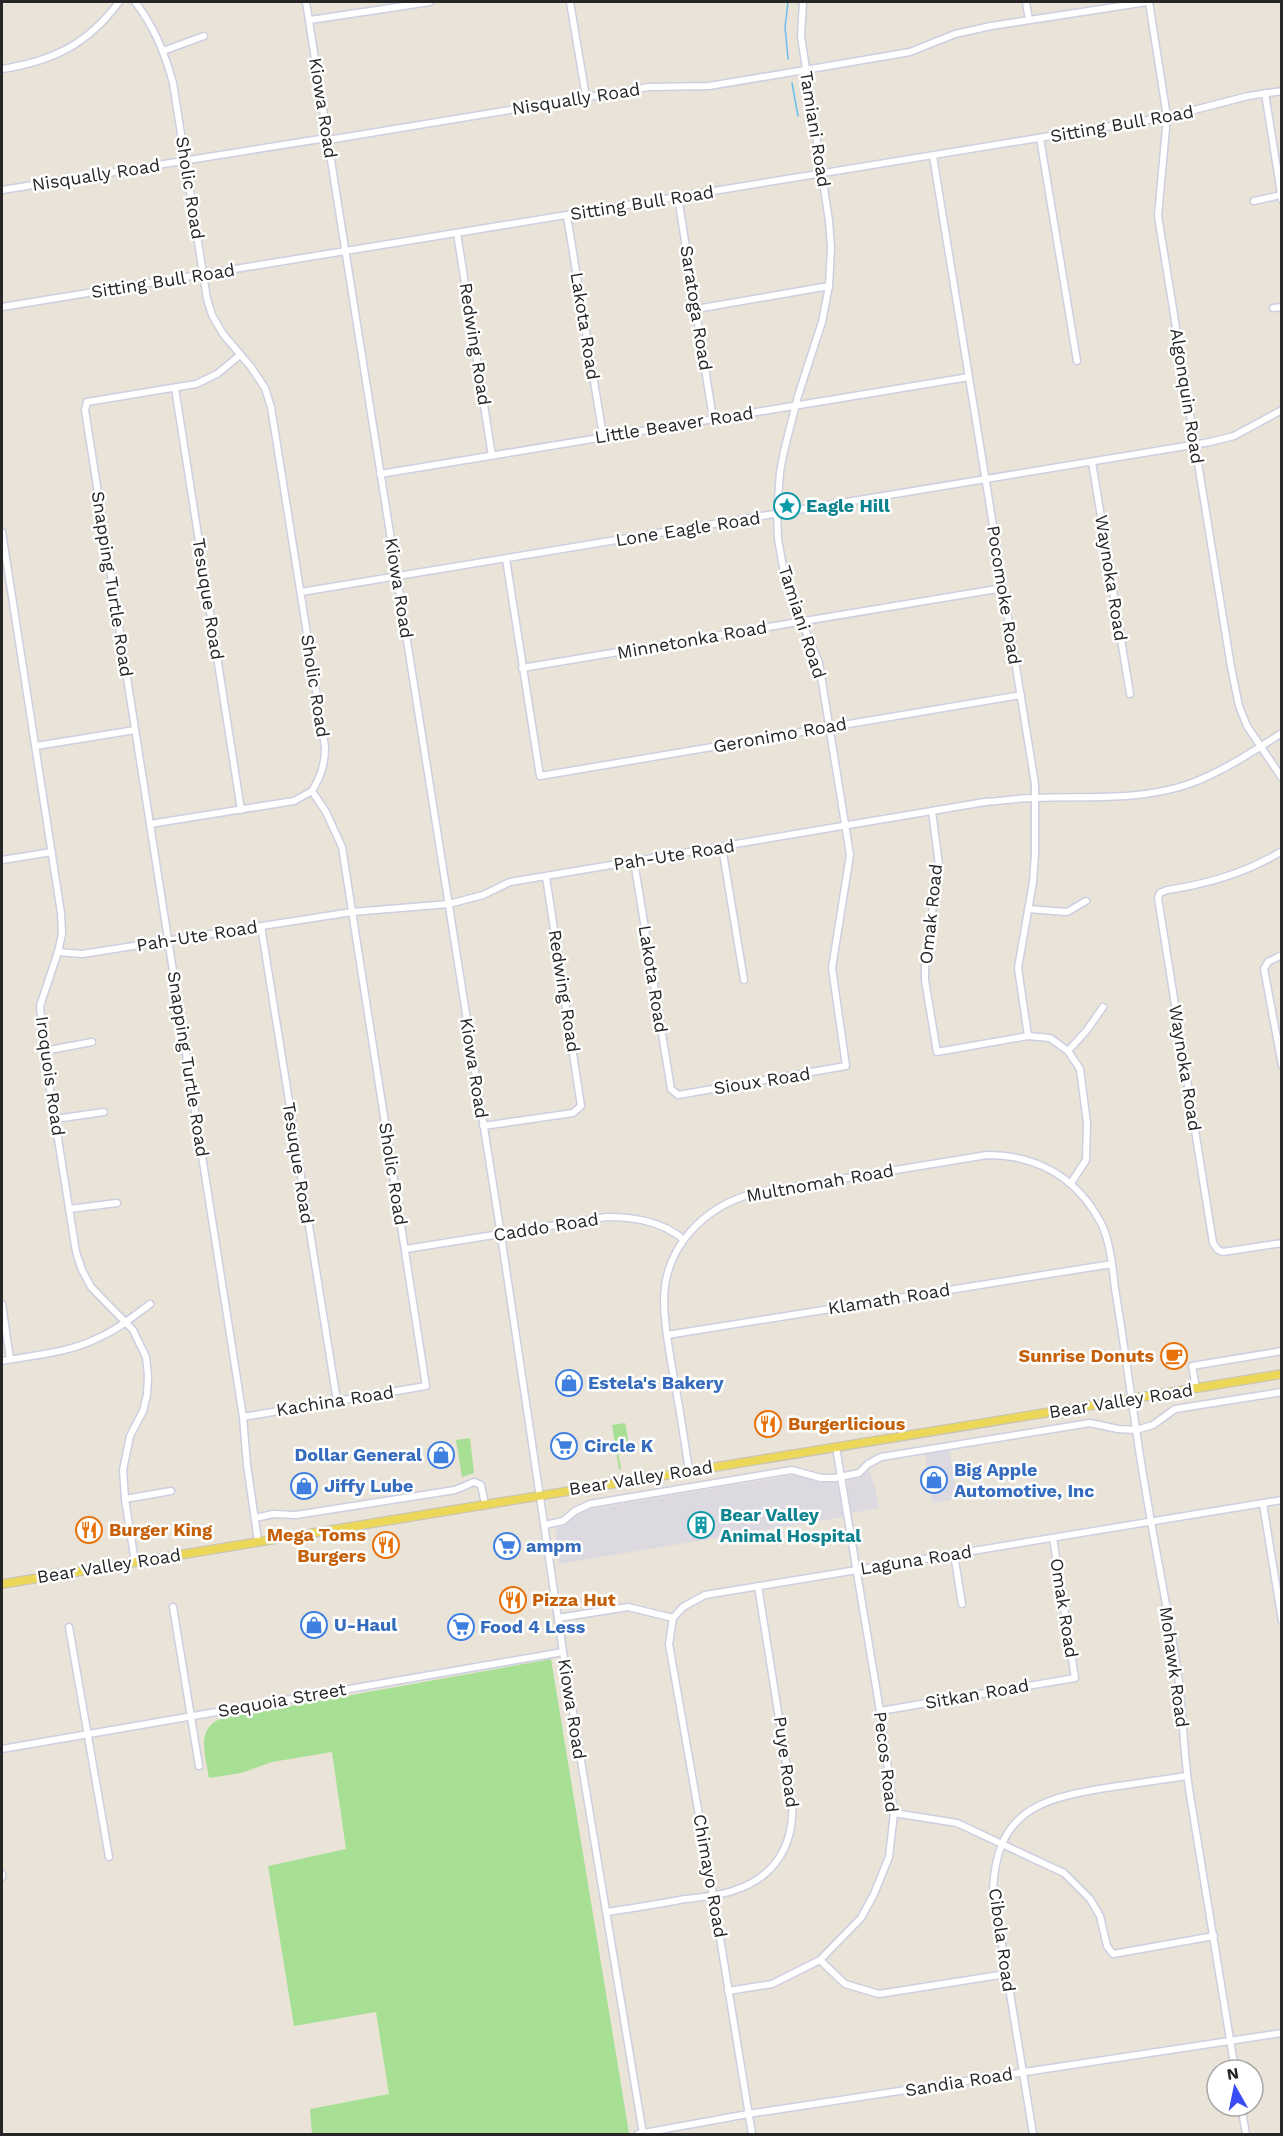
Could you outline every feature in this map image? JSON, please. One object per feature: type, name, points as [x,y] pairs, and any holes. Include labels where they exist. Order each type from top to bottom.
[{"type":"main road","name":"Bear Valley Road","points":[[2,1584],[1281,1374]]},
{"type":"street","points":[[2,69],[24,66],[69,50],[104,23],[119,2]]},
{"type":"street","name":"Sholic Road","points":[[135,2],[149,22],[163,51],[172,83],[203,274],[212,315],[223,334],[251,367],[265,388],[271,406],[325,747],[325,761],[321,777],[312,790],[326,812],[342,847],[426,1386]]},
{"type":"street","name":"Kiowa Road","points":[[306,2],[501,1235],[563,1652],[607,1912],[641,2134]]},
{"type":"street","points":[[310,20],[430,2]]},
{"type":"street","points":[[570,2],[586,97]]},
{"type":"street","name":"Tamiani Road","points":[[803,2],[801,36],[823,174],[831,248],[829,286],[822,322],[796,405],[780,472],[777,514],[786,584],[819,663],[850,855],[832,968],[846,1066]]},
{"type":"street","points":[[1026,2],[1029,20]]},
{"type":"street","name":"Nisqually Road","points":[[2,190],[659,86],[709,86],[910,52],[955,34],[1148,2]]},
{"type":"street","name":"Algonquin Road","points":[[1148,2],[1167,117],[1158,216],[1239,706],[1247,726],[1281,778]]},
{"type":"street","points":[[163,51],[204,36]]},
{"type":"street","name":"Sitting Bull Road","points":[[2,307],[1167,117],[1281,91]]},
{"type":"street","points":[[1254,201],[1281,197],[1265,93]]},
{"type":"street","points":[[1040,138],[1077,361]]},
{"type":"street","name":"Pocomoke Road","points":[[933,156],[1035,784],[1035,854],[1018,968],[1028,1036]]},
{"type":"street","name":"Saratoga Road","points":[[678,197],[713,419]]},
{"type":"street","name":"Lakota Road","points":[[567,216],[603,436]]},
{"type":"street","name":"Redwing Road","points":[[457,233],[492,456]]},
{"type":"street","points":[[696,309],[829,286]]},
{"type":"street","points":[[1273,309],[1281,307]]},
{"type":"street","points":[[175,388],[196,384],[217,374],[240,355]]},
{"type":"street","name":"Little Beaver Road","points":[[380,474],[969,376]]},
{"type":"street","name":"Snapping Turtle Road","points":[[175,388],[87,402],[85,410],[243,1417],[258,1541]]},
{"type":"street","name":"Tesuque Road","points":[[175,388],[241,810]]},
{"type":"street","name":"Lone Eagle Road","points":[[301,592],[1195,445],[1234,436],[1281,410]]},
{"type":"street","name":"Waynoka Road","points":[[1092,462],[1130,694]]},
{"type":"street","name":"Iroquois Road","points":[[2,532],[61,913],[62,934],[58,952],[40,1006],[44,1051],[76,1252],[91,1287],[126,1322],[140,1341],[146,1357],[147,1395],[143,1411],[130,1436],[124,1462],[125,1499],[135,1562]]},
{"type":"street","points":[[506,559],[522,668]]},
{"type":"street","name":"Minnetonka Road","points":[[522,668],[1003,588]]},
{"type":"street","name":"Geronimo Road","points":[[522,668],[540,776],[1021,696]]},
{"type":"street","points":[[36,746],[135,730]]},
{"type":"street","name":"Pah-Ute Road","points":[[58,952],[82,954],[352,912],[448,904],[483,895],[510,882],[985,802],[1143,794],[1176,787],[1219,771],[1281,733]]},
{"type":"street","points":[[150,824],[294,801],[312,790]]},
{"type":"street","name":"Omak Road","points":[[932,812],[939,865],[925,958],[925,980],[937,1052],[1028,1036]]},
{"type":"street","points":[[722,847],[744,980]]},
{"type":"street","name":"Waynoka Road","points":[[1281,851],[1246,870],[1215,881],[1160,893],[1158,898],[1213,1243],[1218,1250],[1223,1252],[1281,1243]]},
{"type":"street","points":[[2,860],[52,852]]},
{"type":"street","name":"Lakota Road","points":[[634,861],[671,1089],[678,1095]]},
{"type":"street","name":"Redwing Road","points":[[483,1126],[573,1113],[581,1106],[546,876]]},
{"type":"street","points":[[1028,909],[1067,912],[1086,901]]},
{"type":"street","name":"Tesuque Road","points":[[261,926],[338,1401]]},
{"type":"street","points":[[1281,956],[1268,962],[1264,969],[1281,1065]]},
{"type":"street","points":[[1068,1050],[1087,1030],[1103,1007]]},
{"type":"street","points":[[1028,1036],[1050,1038],[1068,1050],[1080,1069],[1087,1123],[1086,1160],[1071,1183]]},
{"type":"street","points":[[44,1051],[93,1042]]},
{"type":"street","name":"Sioux Road","points":[[678,1095],[846,1066]]},
{"type":"street","points":[[55,1119],[104,1112]]},
{"type":"street","name":"Multnomah Road","points":[[690,1470],[667,1335],[664,1300],[670,1268],[683,1239],[708,1214],[736,1198],[774,1189],[987,1155],[1018,1157],[1034,1162],[1071,1183],[1088,1201],[1103,1225],[1112,1264]]},
{"type":"street","points":[[69,1209],[117,1203]]},
{"type":"street","name":"Caddo Road","points":[[406,1249],[606,1217],[626,1217],[650,1221],[675,1232],[683,1239]]},
{"type":"street","name":"Klamath Road","points":[[667,1335],[1112,1264]]},
{"type":"street","name":"Mohawk Road","points":[[1112,1264],[1136,1430],[1183,1714],[1187,1776],[1233,2058]]},
{"type":"street","points":[[2,1304],[10,1359]]},
{"type":"street","points":[[2,1360],[62,1351],[79,1346],[126,1322],[150,1304]]},
{"type":"street","points":[[1196,1388],[1192,1366],[1281,1351]]},
{"type":"street","name":"Kachina Road","points":[[243,1417],[426,1386]]},
{"type":"street","points":[[544,1525],[563,1521],[575,1511],[590,1504],[790,1471],[801,1471],[821,1478],[841,1476],[859,1473],[880,1457],[1090,1423],[1136,1430],[1154,1425],[1167,1413],[1181,1408],[1281,1392]]},
{"type":"street","name":"Pecos Road","points":[[729,1991],[772,1984],[820,1960],[861,1918],[874,1894],[889,1857],[894,1813],[880,1711],[836,1447]]},
{"type":"street","points":[[255,1518],[273,1514],[296,1515],[446,1491],[474,1482],[481,1485],[485,1504]]},
{"type":"street","points":[[125,1499],[171,1491]]},
{"type":"street","name":"Laguna Road","points":[[673,1618],[683,1607],[705,1595],[1281,1500]]},
{"type":"street","points":[[1263,1504],[1281,1621]]},
{"type":"street","name":"Omak Road","points":[[1053,1538],[1075,1678]]},
{"type":"street","points":[[954,1554],[962,1604]]},
{"type":"street","name":"Puye Road","points":[[607,1912],[734,1891],[754,1882],[769,1870],[783,1852],[790,1838],[794,1820],[789,1773],[758,1586]]},
{"type":"street","points":[[173,1607],[200,1766]]},
{"type":"street","points":[[558,1618],[628,1607],[673,1618]]},
{"type":"street","name":"Chimayo Road","points":[[673,1618],[669,1644],[752,2134]]},
{"type":"street","points":[[69,1627],[109,1857]]},
{"type":"street","name":"Sequoia Street","points":[[2,1749],[563,1652]]},
{"type":"street","name":"Sitkan Road","points":[[880,1711],[1075,1678]]},
{"type":"street","name":"Cibola Road","points":[[1033,2134],[993,1889],[994,1865],[1002,1842],[1020,1817],[1048,1800],[1075,1793],[1187,1776]]},
{"type":"street","points":[[894,1813],[957,1823],[1002,1842],[1064,1873],[1090,1899],[1100,1917],[1107,1946],[1113,1954],[1214,1936]]},
{"type":"street","points":[[820,1960],[845,1984],[879,1994],[1006,1974]]},
{"type":"street","name":"Sandia Road","points":[[641,2134],[748,2114],[1281,2033]]},
{"type":"street","points":[[1243,2118],[1246,2134]]},
{"type":"shaded area","points":[[949,1450],[958,1499],[933,1503],[925,1454]]},
{"type":"shaded area","points":[[869,1470],[879,1508],[851,1513],[847,1483],[860,1478]]},
{"type":"shaded area","points":[[796,1475],[820,1483],[837,1482],[843,1517],[559,1564],[555,1530],[587,1510]]},
{"type":"green space","points":[[625,1423],[629,1445],[617,1447],[621,1469],[619,1470],[612,1425]]},
{"type":"green space","points":[[470,1438],[474,1473],[462,1477],[456,1440]]},
{"type":"green space","points":[[551,1659],[629,2133],[312,2134],[310,2109],[389,2094],[376,2012],[294,2026],[268,1866],[346,1849],[332,1752],[272,1762],[241,1773],[209,1778],[205,1735],[215,1722],[224,1718]]},
{"type":"waterway","points":[[788,2],[785,27],[788,59]]},
{"type":"waterway","points":[[792,83],[798,116]]},
{"type":"place","name":"Eagle Hill","points":[[787,506]]},
{"type":"place","name":"Sunrise Donuts","points":[[1174,1356]]},
{"type":"place","name":"Estela's Bakery","points":[[569,1383]]},
{"type":"place","name":"Burgerlicious","points":[[768,1424]]},
{"type":"place","name":"Circle K","points":[[564,1446]]},
{"type":"place","name":"Dollar General","points":[[441,1455]]},
{"type":"place","name":"Big Apple Automotive, Inc","points":[[934,1480]]},
{"type":"place","name":"Jiffy Lube","points":[[304,1486]]},
{"type":"place","name":"Bear Valley Animal Hospital","points":[[701,1525]]},
{"type":"place","name":"Burger King","points":[[89,1530]]},
{"type":"place","name":"Mega Toms Burgers","points":[[386,1545]]},
{"type":"place","name":"ampm","points":[[507,1546]]},
{"type":"place","name":"Pizza Hut","points":[[513,1600]]},
{"type":"place","name":"U-Haul","points":[[314,1625]]},
{"type":"place","name":"Food 4 Less","points":[[461,1627]]}]
